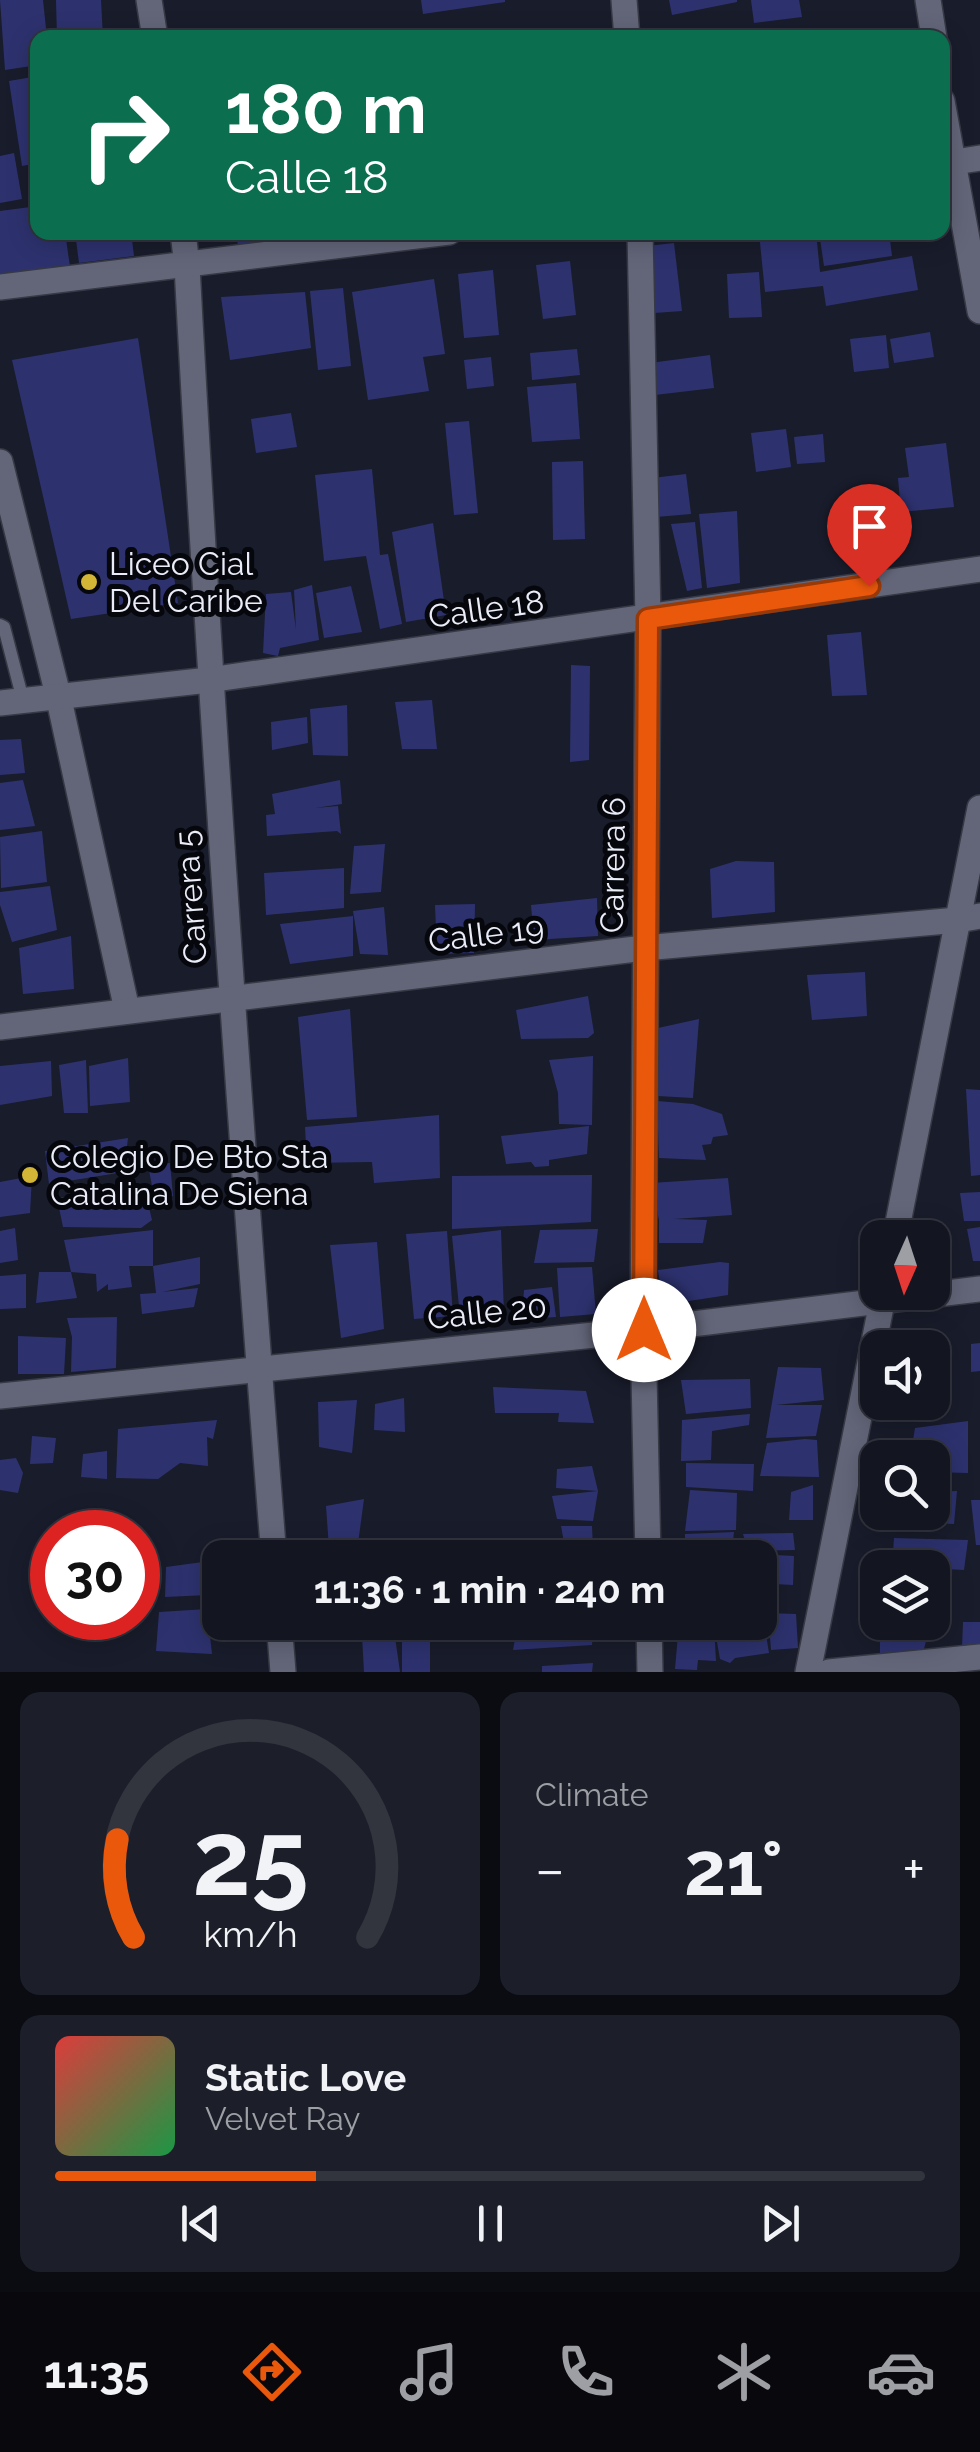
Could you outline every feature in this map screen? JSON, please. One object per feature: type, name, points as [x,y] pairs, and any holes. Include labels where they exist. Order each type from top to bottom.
[{"type":"street","points":[[149,0],[154,30]]},
{"type":"street","points":[[624,0],[626,30]]},
{"type":"street","points":[[928,0],[933,30]]},
{"type":"street","points":[[950,163],[980,158]]},
{"type":"street","points":[[950,176],[980,311]]},
{"type":"street","name":"Carrera 5","points":[[183,240],[230,998],[273,1540]]},
{"type":"street","points":[[0,287],[388,240]]},
{"type":"street","name":"Carrera 6","points":[[640,240],[648,619],[644,948],[648,1540]]},
{"type":"street","points":[[0,462],[58,695],[127,1010]]},
{"type":"street","name":"Calle 18","points":[[11,702],[209,680],[980,569]]},
{"type":"street","points":[[899,1220],[969,918],[980,808]]},
{"type":"street","name":"Calle 19","points":[[0,1028],[644,948],[969,918]]},
{"type":"street","name":"Calle 20","points":[[950,1292],[980,1289]]},
{"type":"street","name":"Calle 20","points":[[0,1396],[644,1330],[860,1301]]},
{"type":"street","points":[[808,1672],[881,1310]]},
{"type":"street","points":[[280,1640],[283,1672]]},
{"type":"street","points":[[649,1640],[650,1672]]},
{"type":"street","points":[[829,1672],[980,1657]]},
{"type":"lane","points":[[0,625],[4,627],[11,702]]},
{"type":"building","points":[[0,0],[43,0],[46,30],[30,30],[30,66],[5,70]]},
{"type":"building","points":[[56,0],[101,0],[103,30],[57,30]]},
{"type":"building","points":[[421,0],[505,0],[505,2],[423,14]]},
{"type":"building","points":[[669,0],[737,0],[737,2],[672,15]]},
{"type":"building","points":[[751,0],[799,0],[802,17],[754,23]]},
{"type":"building","points":[[30,77],[30,164],[22,166],[9,81]]},
{"type":"building","points":[[14,153],[22,199],[0,203],[0,156]]},
{"type":"building","points":[[30,207],[30,240],[66,240],[70,267],[0,277],[0,211]]},
{"type":"building","points":[[76,240],[132,240],[134,256],[79,263]]},
{"type":"building","points":[[237,240],[302,240],[302,243],[238,250]]},
{"type":"building","points":[[760,240],[817,240],[820,272],[912,256],[918,290],[826,306],[823,286],[765,292]]},
{"type":"building","points":[[820,240],[890,240],[892,256],[824,266]]},
{"type":"building","points":[[674,243],[682,311],[654,313],[647,246]]},
{"type":"building","points":[[570,261],[576,315],[543,319],[536,265]]},
{"type":"building","points":[[493,270],[499,335],[464,338],[458,274]]},
{"type":"building","points":[[759,272],[762,317],[729,318],[727,274]]},
{"type":"building","points":[[434,279],[445,354],[423,357],[429,391],[368,400],[352,292]]},
{"type":"building","points":[[343,288],[351,366],[318,370],[310,291]]},
{"type":"building","points":[[305,292],[311,348],[230,360],[221,297]]},
{"type":"building","points":[[930,332],[934,357],[894,363],[890,339]]},
{"type":"building","points":[[886,335],[889,368],[854,372],[850,339]]},
{"type":"building","points":[[138,338],[178,603],[71,619],[12,360]]},
{"type":"building","points":[[577,349],[580,375],[532,380],[530,353]]},
{"type":"building","points":[[710,355],[714,388],[655,395],[650,363]]},
{"type":"building","points":[[491,357],[494,386],[467,389],[464,360]]},
{"type":"building","points":[[576,383],[580,439],[532,442],[527,387]]},
{"type":"building","points":[[291,413],[297,447],[256,453],[251,419]]},
{"type":"building","points":[[469,421],[478,513],[454,515],[445,423]]},
{"type":"building","points":[[786,429],[791,467],[756,472],[751,433]]},
{"type":"building","points":[[823,434],[825,462],[797,464],[794,437]]},
{"type":"building","points":[[946,443],[954,507],[901,512],[898,478],[909,477],[905,448]]},
{"type":"building","points":[[583,461],[585,539],[553,540],[552,462]]},
{"type":"building","points":[[372,469],[380,555],[388,554],[402,624],[380,629],[366,556],[324,561],[315,475]]},
{"type":"building","points":[[686,474],[691,514],[656,517],[652,478]]},
{"type":"building","points":[[737,511],[740,583],[707,588],[699,514]]},
{"type":"building","points":[[695,522],[702,588],[687,591],[671,524]]},
{"type":"building","points":[[433,523],[446,615],[406,622],[392,532]]},
{"type":"building","points":[[312,585],[319,640],[280,648],[278,656],[263,653],[266,594],[291,592],[296,630],[294,590]]},
{"type":"building","points":[[351,586],[362,632],[324,638],[316,593]]},
{"type":"building","points":[[861,632],[867,695],[832,696],[827,635]]},
{"type":"building","points":[[571,665],[590,666],[589,760],[570,762]]},
{"type":"building","points":[[432,700],[437,749],[402,749],[395,702]]},
{"type":"building","points":[[347,705],[348,756],[313,755],[310,709]]},
{"type":"building","points":[[307,717],[308,743],[272,750],[271,722]]},
{"type":"building","points":[[21,739],[25,773],[0,775],[0,740]]},
{"type":"building","points":[[23,780],[35,826],[0,830],[0,783]]},
{"type":"building","points":[[340,780],[342,804],[315,808],[338,806],[341,834],[337,831],[267,836],[266,815],[275,814],[272,794]]},
{"type":"building","points":[[42,831],[47,882],[1,888],[0,837]]},
{"type":"building","points":[[385,844],[381,892],[350,894],[354,846]]},
{"type":"building","points":[[736,861],[774,862],[775,912],[712,918],[710,869]]},
{"type":"building","points":[[344,868],[344,908],[266,915],[264,873]]},
{"type":"building","points":[[50,886],[57,930],[12,942],[0,905],[0,892]]},
{"type":"building","points":[[597,898],[598,936],[534,940],[531,905]]},
{"type":"building","points":[[475,904],[474,953],[437,954],[435,905]]},
{"type":"building","points":[[384,907],[388,955],[360,954],[353,911]]},
{"type":"building","points":[[353,916],[353,956],[290,964],[280,924]]},
{"type":"building","points":[[71,936],[74,989],[23,994],[19,948]]},
{"type":"building","points":[[865,972],[867,1016],[812,1020],[807,975]]},
{"type":"building","points":[[588,996],[594,1033],[588,1038],[521,1039],[516,1010]]},
{"type":"building","points":[[350,1009],[357,1117],[307,1120],[298,1017]]},
{"type":"building","points":[[699,1019],[693,1098],[658,1096],[658,1028]]},
{"type":"building","points":[[593,1056],[592,1125],[559,1124],[558,1093],[549,1060]]},
{"type":"building","points":[[128,1058],[130,1102],[90,1106],[89,1066]]},
{"type":"building","points":[[86,1060],[88,1113],[64,1113],[59,1065]]},
{"type":"building","points":[[51,1061],[52,1096],[0,1105],[0,1066]]},
{"type":"building","points":[[966,1089],[980,1090],[980,1175],[971,1176]]},
{"type":"building","points":[[657,1101],[693,1104],[722,1114],[728,1135],[713,1137],[711,1144],[702,1145],[706,1160],[659,1158]]},
{"type":"building","points":[[439,1115],[440,1178],[374,1183],[372,1162],[307,1163],[305,1127]]},
{"type":"building","points":[[589,1126],[587,1154],[549,1160],[549,1166],[535,1167],[531,1162],[506,1164],[501,1136]]},
{"type":"building","points":[[128,1138],[124,1172],[49,1184],[45,1151]]},
{"type":"building","points":[[170,1163],[173,1196],[155,1201],[148,1165]]},
{"type":"building","points":[[592,1175],[591,1222],[452,1229],[452,1176]]},
{"type":"building","points":[[32,1176],[30,1213],[0,1217],[0,1182]]},
{"type":"building","points":[[728,1178],[732,1215],[674,1219],[707,1220],[703,1243],[659,1243],[659,1220],[651,1183]]},
{"type":"building","points":[[144,1187],[152,1220],[141,1228],[63,1227],[57,1198]]},
{"type":"building","points":[[980,1192],[980,1221],[964,1221],[960,1193]]},
{"type":"building","points":[[980,1227],[980,1261],[973,1261],[967,1229]]},
{"type":"building","points":[[15,1228],[18,1260],[0,1263],[0,1231]]},
{"type":"building","points":[[598,1229],[594,1262],[534,1263],[540,1230]]},
{"type":"building","points":[[153,1230],[153,1266],[129,1266],[132,1287],[108,1290],[108,1284],[97,1292],[96,1274],[71,1272],[64,1240]]},
{"type":"building","points":[[501,1230],[504,1314],[460,1316],[452,1236]]},
{"type":"building","points":[[447,1231],[453,1316],[414,1319],[406,1234]]},
{"type":"building","points":[[377,1242],[384,1329],[341,1338],[330,1245]]},
{"type":"building","points":[[200,1257],[200,1284],[162,1292],[198,1288],[194,1307],[142,1314],[140,1294],[156,1293],[153,1266]]},
{"type":"building","points":[[729,1263],[728,1295],[663,1305],[658,1270]]},
{"type":"building","points":[[592,1267],[596,1314],[560,1317],[557,1268]]},
{"type":"building","points":[[39,1272],[71,1272],[77,1298],[36,1303]]},
{"type":"building","points":[[26,1274],[26,1308],[0,1309],[0,1276]]},
{"type":"building","points":[[552,1287],[556,1317],[522,1319],[524,1290]]},
{"type":"building","points":[[117,1317],[116,1368],[71,1372],[72,1337],[67,1318]]},
{"type":"building","points":[[18,1336],[66,1338],[64,1374],[18,1374]]},
{"type":"building","points":[[980,1343],[980,1371],[971,1372],[971,1344]]},
{"type":"building","points":[[778,1367],[821,1368],[824,1400],[776,1405],[822,1405],[816,1436],[766,1438]]},
{"type":"building","points":[[750,1379],[751,1408],[686,1414],[681,1380]]},
{"type":"building","points":[[493,1387],[586,1391],[594,1423],[558,1422],[559,1413],[495,1413]]},
{"type":"building","points":[[404,1398],[405,1432],[374,1430],[375,1404]]},
{"type":"building","points":[[357,1400],[352,1453],[319,1447],[318,1402]]},
{"type":"building","points":[[750,1414],[749,1425],[712,1431],[711,1460],[681,1461],[682,1420]]},
{"type":"building","points":[[217,1420],[213,1439],[207,1437],[208,1466],[180,1463],[158,1479],[116,1478],[118,1429]]},
{"type":"building","points":[[968,1421],[968,1473],[950,1472],[950,1440],[913,1440],[915,1428]]},
{"type":"building","points":[[32,1436],[56,1438],[53,1463],[30,1464]]},
{"type":"building","points":[[817,1440],[819,1477],[760,1476],[767,1443]]},
{"type":"building","points":[[107,1451],[107,1479],[81,1477],[83,1454]]},
{"type":"building","points":[[16,1458],[23,1473],[18,1493],[0,1490],[0,1460]]},
{"type":"building","points":[[686,1463],[754,1464],[753,1491],[686,1487]]},
{"type":"building","points":[[592,1466],[598,1491],[556,1488],[557,1469]]},
{"type":"building","points":[[813,1485],[813,1520],[789,1520],[791,1492]]},
{"type":"building","points":[[690,1490],[737,1493],[736,1530],[685,1531]]},
{"type":"building","points":[[598,1491],[593,1521],[557,1519],[552,1496]]},
{"type":"building","points":[[950,1491],[957,1491],[954,1524],[950,1524]]},
{"type":"building","points":[[364,1499],[358,1540],[328,1540],[326,1506]]},
{"type":"building","points":[[971,1500],[980,1500],[980,1545],[976,1545]]},
{"type":"building","points":[[561,1526],[592,1526],[593,1540],[564,1540]]},
{"type":"building","points":[[734,1532],[733,1540],[685,1540],[685,1534]]},
{"type":"building","points":[[793,1533],[795,1550],[777,1550],[777,1540],[745,1540],[743,1534]]},
{"type":"building","points":[[894,1538],[968,1540],[964,1570],[950,1569],[950,1550],[893,1550]]},
{"type":"building","points":[[777,1555],[794,1556],[793,1585],[777,1584]]},
{"type":"building","points":[[202,1562],[202,1595],[165,1597],[166,1567]]},
{"type":"building","points":[[202,1609],[202,1640],[210,1640],[212,1654],[156,1651],[160,1612]]},
{"type":"building","points":[[777,1613],[796,1614],[798,1648],[771,1650],[770,1640],[777,1640]]},
{"type":"building","points":[[963,1622],[980,1622],[980,1646],[962,1648]]},
{"type":"building","points":[[362,1640],[395,1640],[400,1672],[364,1672]]},
{"type":"building","points":[[402,1640],[430,1640],[430,1672],[402,1672]]},
{"type":"building","points":[[515,1640],[592,1640],[592,1645],[513,1650]]},
{"type":"building","points":[[678,1640],[715,1640],[716,1661],[698,1660],[697,1670],[675,1669]]},
{"type":"building","points":[[717,1640],[767,1640],[769,1653],[735,1658],[730,1663],[720,1659]]},
{"type":"building","points":[[880,1640],[926,1640],[923,1653],[880,1654]]},
{"type":"building","points":[[593,1663],[592,1672],[542,1672],[542,1666]]},
{"type":"place","name":"Liceo Cial Del Caribe","points":[[89,582]]},
{"type":"place","name":"Colegio De Bto Sta Catalina De Siena","points":[[30,1175]]},
{"type":"route","points":[[644,1330],[648,619],[869,586]]}]
